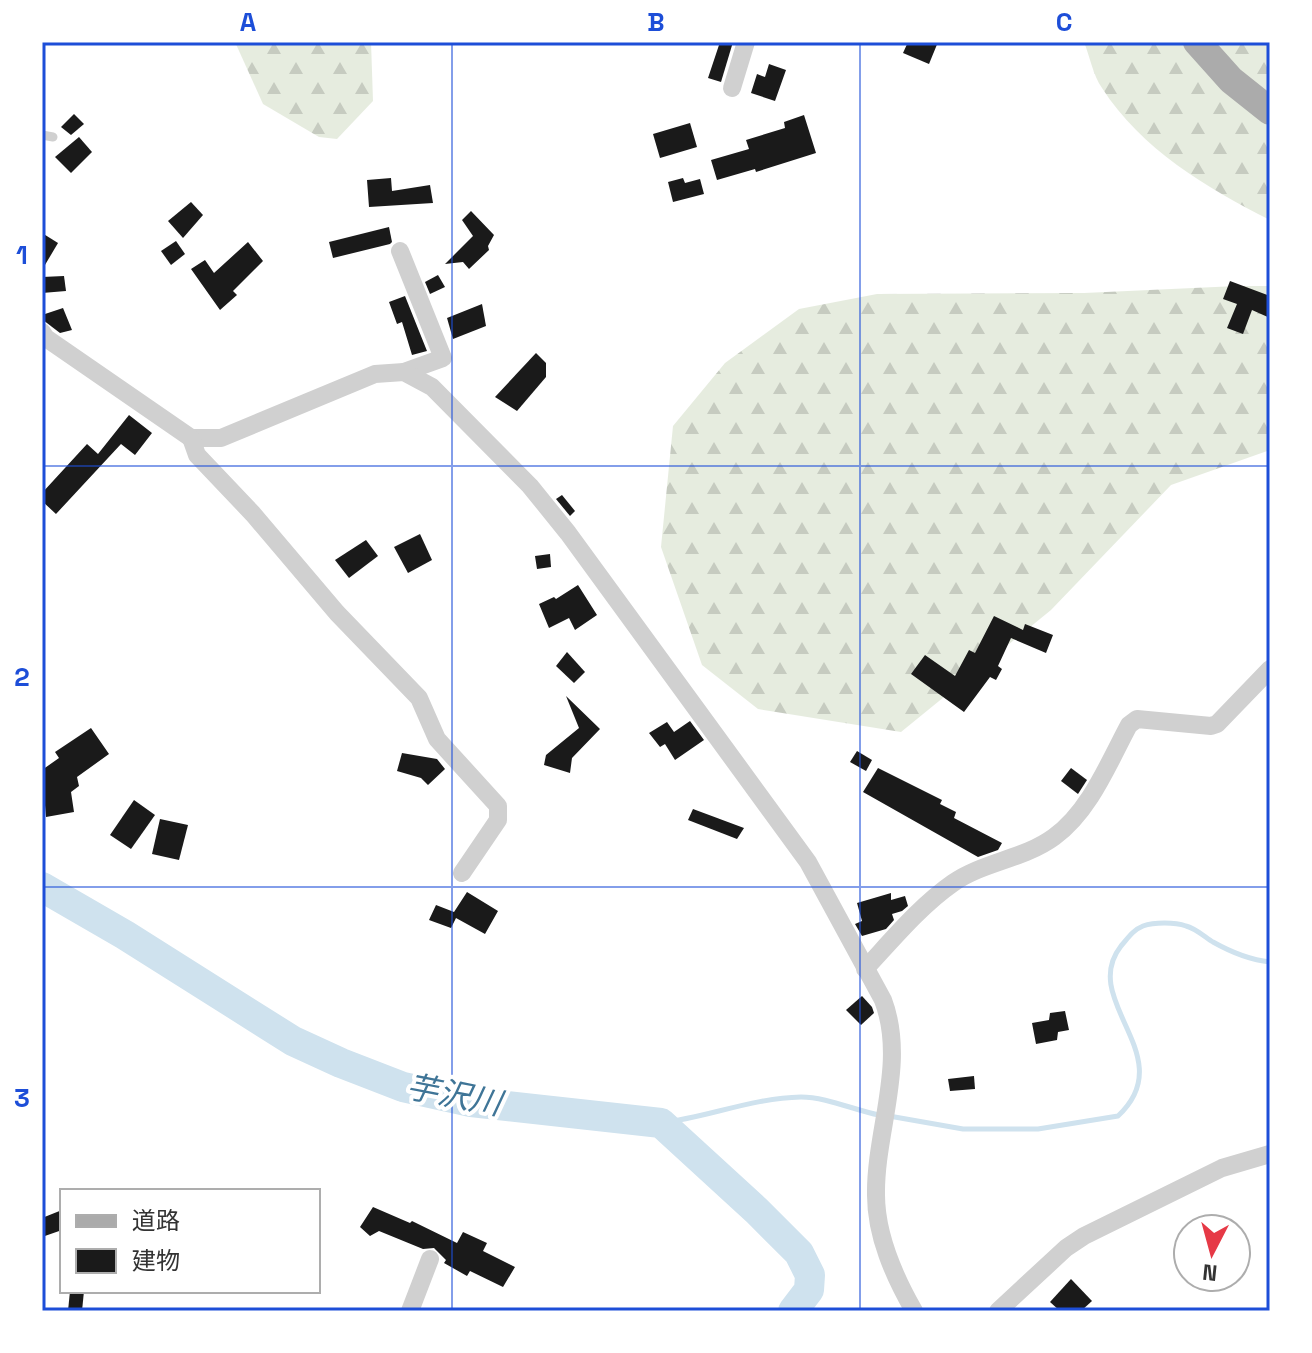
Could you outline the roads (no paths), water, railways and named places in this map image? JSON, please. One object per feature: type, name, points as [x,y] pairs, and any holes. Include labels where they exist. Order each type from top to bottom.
[{"type":"main road","points":[[1197,42],[1231,80],[1270,111]]},
{"type":"street","points":[[732,88],[746,42]]},
{"type":"street","points":[[42,332],[46,338],[191,438],[221,438],[375,374],[404,372],[443,358],[400,251]]},
{"type":"street","points":[[404,372],[432,387],[530,486],[568,533],[808,862],[888,1013],[891,1044],[888,1097],[877,1170],[878,1218],[883,1244],[914,1311]]},
{"type":"street","points":[[191,438],[197,455],[253,514],[337,613],[419,698],[437,739],[498,806],[498,820],[462,873]]},
{"type":"street","points":[[865,969],[895,935],[953,883],[1055,837],[1081,808],[1129,725],[1137,719],[1217,724],[1270,669]]},
{"type":"street","points":[[998,1311],[1084,1236],[1222,1168],[1270,1154]]},
{"type":"street","points":[[410,1311],[430,1259]]},
{"type":"waterway","name":"芋沢川","points":[[42,887],[125,935],[293,1041],[403,1087],[471,1102],[661,1123],[799,1253],[810,1275],[809,1290],[793,1311]]},
{"type":"waterway","points":[[889,1116],[963,1129],[1038,1129],[1118,1116],[1135,1094],[1139,1072],[1136,1050],[1111,987],[1111,967],[1131,934],[1148,925],[1181,925],[1233,952],[1270,962]]},
{"type":"waterway","points":[[661,1123],[765,1101],[801,1097],[830,1101],[879,1115]]}]
